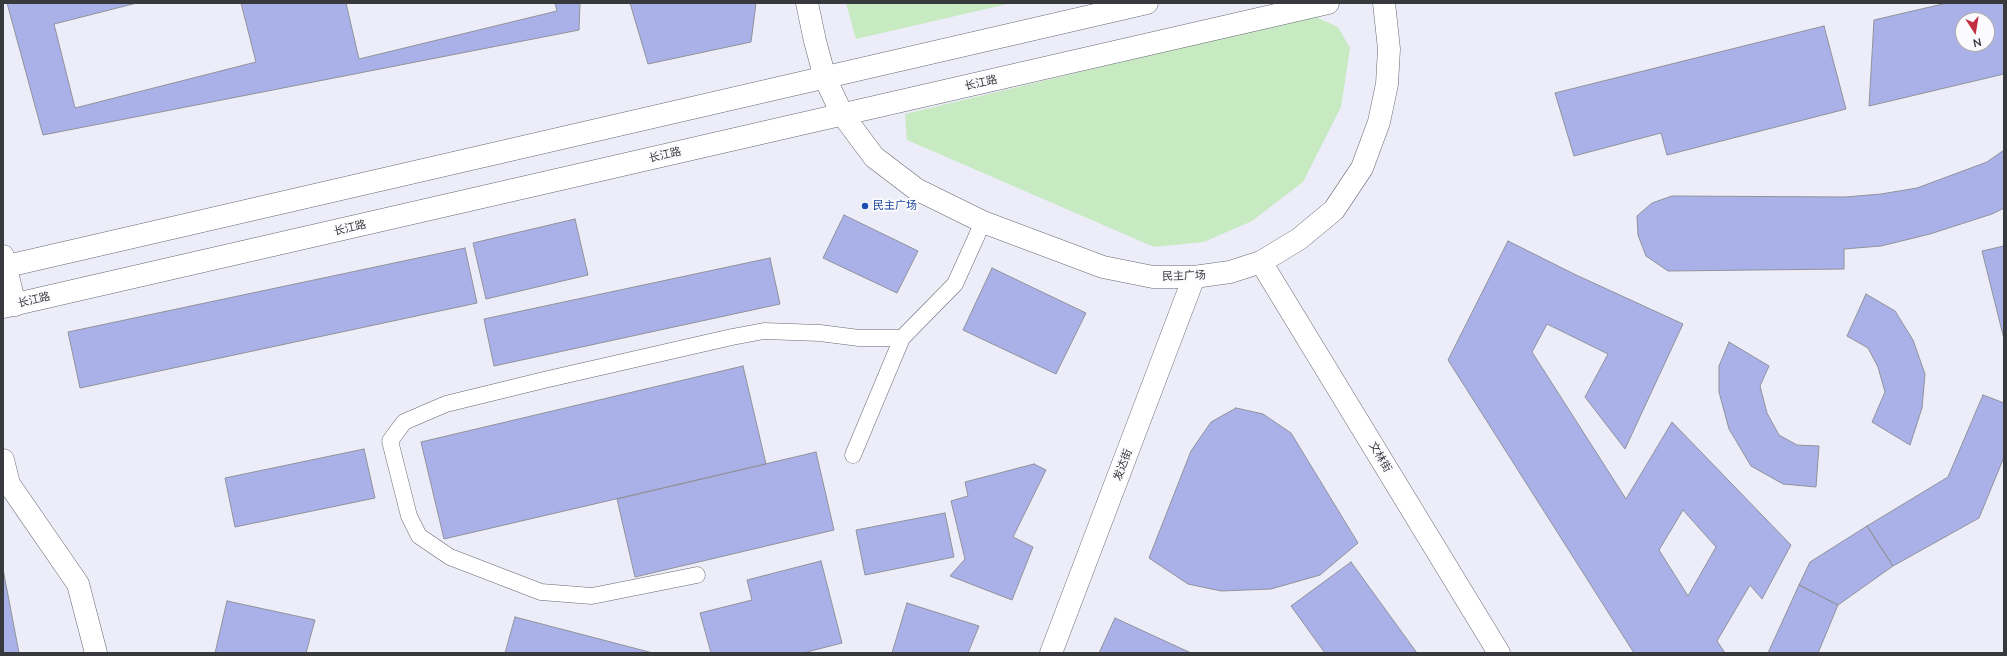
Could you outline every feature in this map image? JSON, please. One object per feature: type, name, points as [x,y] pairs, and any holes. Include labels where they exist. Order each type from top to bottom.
[{"type":"main road","name":"民主广场","points":[[808,3],[815,41],[825,78],[842,114],[874,158],[916,189],[982,222],[1103,267],[1153,277],[1194,277],[1230,272],[1261,262],[1299,239],[1334,210],[1362,168],[1379,122],[1387,84],[1389,49],[1384,3]]},
{"type":"main road","points":[[9,306],[4,263],[825,78],[1147,3]]},
{"type":"main road","name":"长江路","points":[[9,306],[1328,3]]},
{"type":"main road","name":"文林街","points":[[1261,262],[1499,653]]},
{"type":"main road","name":"发达街","points":[[1051,653],[1194,277]]},
{"type":"main road","points":[[3,460],[9,484],[78,584],[96,653]]},
{"type":"lane","points":[[853,455],[902,338],[955,284],[982,222]]},
{"type":"lane","points":[[697,575],[592,596],[541,592],[450,557],[420,536],[409,516],[390,441],[404,422],[446,404],[544,380],[739,336],[764,331],[820,333],[859,338],[902,338]]},
{"type":"green space","points":[[846,3],[1012,3],[856,39]]},
{"type":"green space","points":[[1314,16],[1338,27],[1350,48],[1341,107],[1303,182],[1252,221],[1204,242],[1154,247],[907,140],[905,114]]},
{"type":"building","points":[[7,3],[580,3],[579,30],[43,135]]},
{"type":"building","points":[[137,3],[241,3],[256,62],[75,108],[54,24]]},
{"type":"building","points":[[346,3],[555,3],[557,11],[359,59]]},
{"type":"building","points":[[630,3],[756,3],[751,42],[648,64]]},
{"type":"building","points":[[1947,3],[2004,3],[2004,74],[1869,106],[1874,20]]},
{"type":"building","points":[[1824,26],[1846,109],[1667,155],[1661,133],[1574,156],[1555,93]]},
{"type":"building","points":[[2004,150],[2004,208],[1992,214],[1930,234],[1881,246],[1844,249],[1844,269],[1668,271],[1646,256],[1638,235],[1637,216],[1652,203],[1672,196],[1845,197],[1881,194],[1917,188],[1987,162]]},
{"type":"building","points":[[844,215],[918,251],[897,293],[823,258]]},
{"type":"building","points":[[575,219],[588,275],[486,299],[473,243]]},
{"type":"building","points":[[1508,241],[1574,274],[1683,324],[1625,449],[1585,397],[1608,354],[1547,324],[1532,352],[1626,499],[1672,422],[1791,545],[1762,599],[1750,585],[1717,641],[1725,653],[1634,653],[1448,360]],"holes":[[[1683,510],[1716,547],[1688,596],[1659,550]]]},
{"type":"building","points":[[2004,246],[2004,339],[1982,251]]},
{"type":"building","points":[[465,248],[477,303],[80,388],[68,332]]},
{"type":"building","points":[[770,258],[780,304],[494,366],[484,319]]},
{"type":"building","points":[[992,268],[1086,313],[1056,374],[963,330]]},
{"type":"building","points":[[1866,294],[1895,311],[1913,340],[1925,374],[1922,408],[1910,445],[1872,422],[1885,392],[1878,367],[1868,348],[1847,336]]},
{"type":"building","points":[[1729,342],[1769,366],[1760,386],[1767,413],[1779,435],[1797,445],[1819,446],[1816,487],[1783,484],[1751,466],[1729,429],[1719,392],[1719,366]]},
{"type":"building","points":[[743,366],[766,464],[444,539],[421,442]]},
{"type":"building","points":[[1983,395],[2004,403],[2004,457],[1979,518],[1893,566],[1867,526],[1948,477]]},
{"type":"building","points":[[1236,408],[1263,414],[1291,433],[1358,543],[1320,575],[1271,589],[1221,591],[1188,584],[1149,558],[1191,451],[1211,422]]},
{"type":"building","points":[[364,449],[375,498],[235,527],[225,478]]},
{"type":"building","points":[[816,452],[834,530],[635,577],[617,499]]},
{"type":"building","points":[[1034,464],[1046,470],[1013,537],[1033,547],[1012,600],[950,576],[965,559],[951,501],[968,496],[965,482]]},
{"type":"building","points":[[945,513],[954,557],[865,575],[856,530]]},
{"type":"building","points":[[1867,526],[1893,566],[1838,605],[1799,585],[1810,562]]},
{"type":"building","points":[[821,561],[842,643],[803,653],[711,653],[700,613],[752,600],[747,580]]},
{"type":"building","points":[[1351,562],[1417,653],[1325,653],[1291,606]]},
{"type":"building","points":[[3,569],[19,653],[3,653]]},
{"type":"building","points":[[1799,585],[1838,605],[1818,653],[1768,653]]},
{"type":"building","points":[[227,601],[315,620],[306,653],[215,653]]},
{"type":"building","points":[[907,603],[979,626],[968,653],[892,653]]},
{"type":"building","points":[[515,617],[653,653],[505,653]]},
{"type":"building","points":[[1115,618],[1191,653],[1099,653]]},
{"type":"place","name":"民主广场","points":[[865,206]]}]
